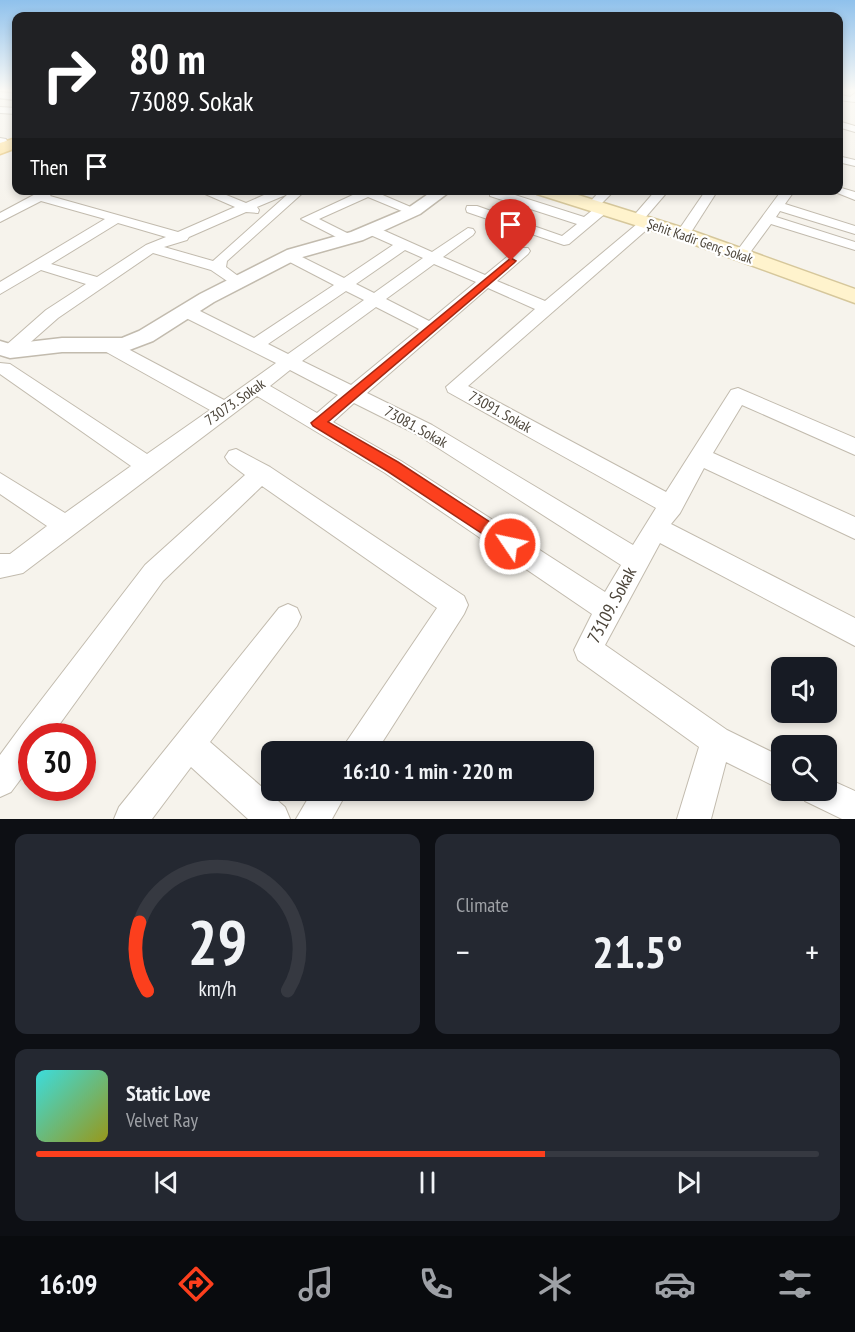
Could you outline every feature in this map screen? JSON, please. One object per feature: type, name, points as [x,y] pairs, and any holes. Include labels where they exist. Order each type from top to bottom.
[{"type":"main road","name":"Şehit Kadir Genç Sokak","points":[[558,195],[593,212],[641,221],[683,234],[855,296]]},
{"type":"street","points":[[0,218],[43,195]]},
{"type":"street","points":[[214,195],[271,217]]},
{"type":"street","points":[[8,357],[52,314],[151,248],[282,195]]},
{"type":"street","points":[[218,267],[220,260],[271,217],[290,195]]},
{"type":"street","points":[[348,239],[308,219],[361,195]]},
{"type":"street","points":[[375,195],[414,211]]},
{"type":"street","points":[[8,357],[62,345],[124,345],[146,336],[238,282],[290,256],[371,230],[414,211],[438,195]]},
{"type":"street","points":[[504,195],[593,212]]},
{"type":"street","points":[[472,209],[564,241],[593,212],[605,195]]},
{"type":"street","name":"73091. Sokak","points":[[659,195],[641,221],[455,387],[672,506]]},
{"type":"street","points":[[683,234],[709,195]]},
{"type":"street","points":[[741,255],[785,195]]},
{"type":"street","points":[[39,197],[182,237]]},
{"type":"street","points":[[777,206],[855,230]]},
{"type":"street","points":[[0,289],[116,219]]},
{"type":"street","points":[[768,219],[855,246]]},
{"type":"street","points":[[371,230],[546,308]]},
{"type":"street","name":"73073. Sokak","points":[[0,566],[14,565],[147,465],[468,232]]},
{"type":"street","points":[[255,345],[403,245]]},
{"type":"street","points":[[151,248],[218,267],[238,282]]},
{"type":"street","points":[[318,423],[523,251]]},
{"type":"street","points":[[290,256],[374,301],[431,328]]},
{"type":"street","points":[[39,265],[99,283]]},
{"type":"street","name":"73081. Sokak","points":[[186,311],[425,430],[636,560]]},
{"type":"street","points":[[107,345],[225,409]]},
{"type":"street","points":[[8,357],[147,465]]},
{"type":"street","points":[[257,387],[393,467],[608,609]]},
{"type":"street","name":"73109. Sokak","points":[[771,768],[716,741],[588,650],[636,560],[672,506],[738,395],[855,447]]},
{"type":"street","points":[[236,457],[262,472],[454,605],[365,741]]},
{"type":"street","points":[[701,457],[855,528]]},
{"type":"street","points":[[42,723],[154,573],[262,472]]},
{"type":"street","points":[[0,482],[66,526]]},
{"type":"street","points":[[657,529],[855,632]]},
{"type":"street","points":[[131,819],[288,617]]},
{"type":"street","points":[[694,819],[716,741]]},
{"type":"street","points":[[189,745],[273,819]]},
{"type":"street","points":[[0,781],[18,756]]},
{"type":"street","points":[[837,800],[855,808]]},
{"type":"street","points":[[313,819],[325,801]]},
{"type":"route","points":[[510,544],[393,467],[318,423],[511,261]]}]
